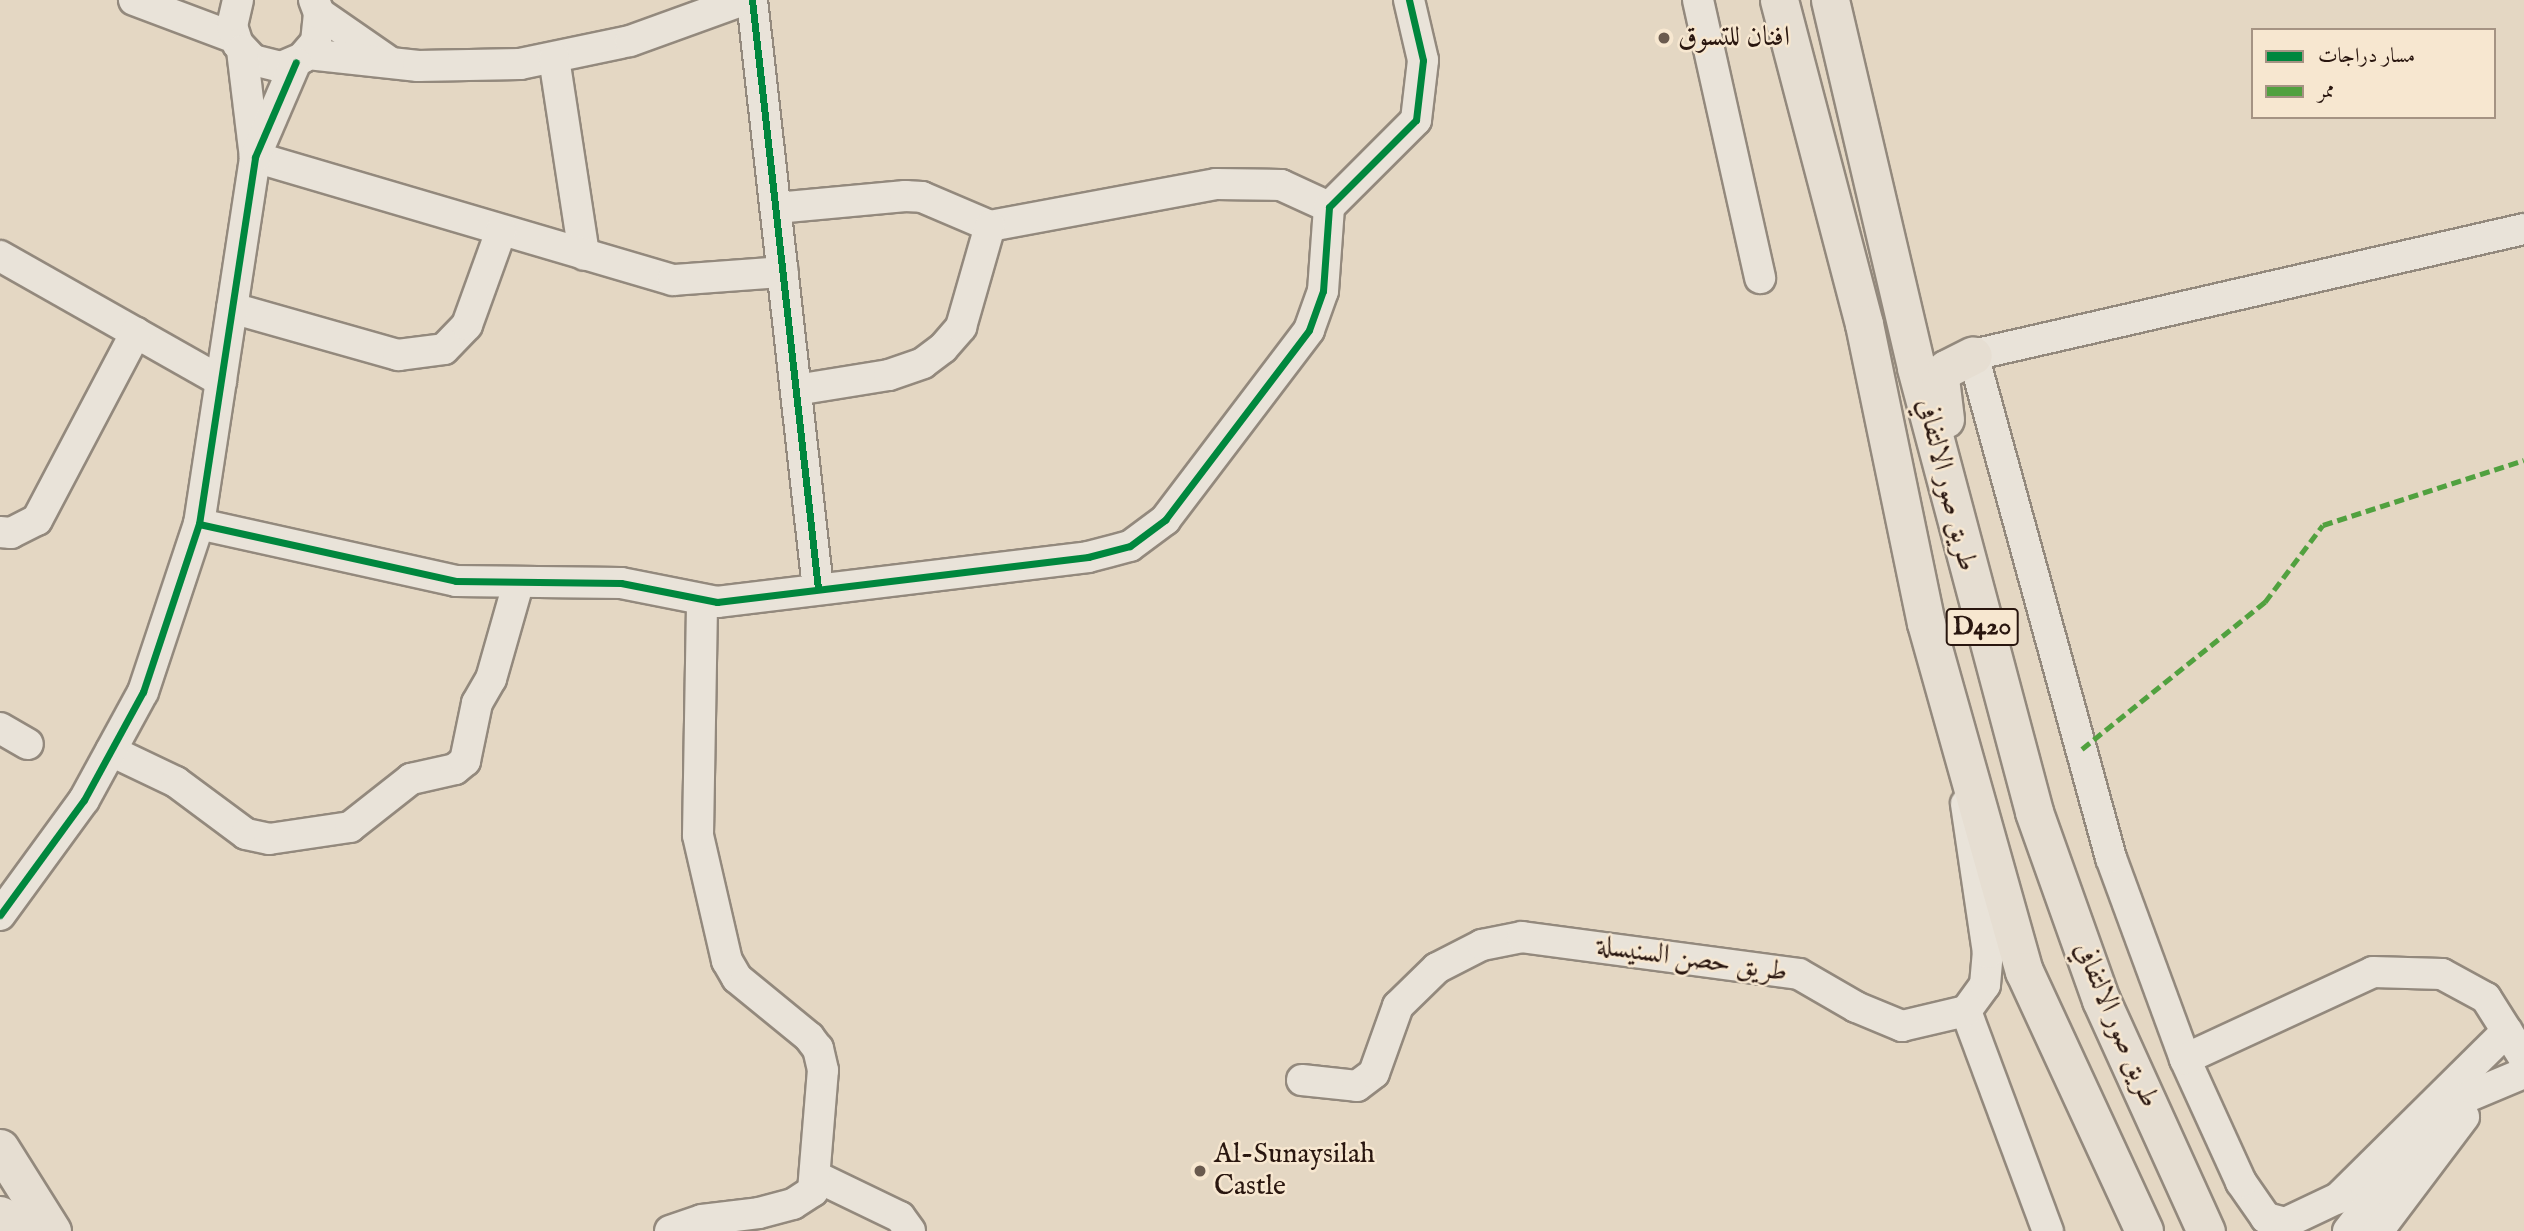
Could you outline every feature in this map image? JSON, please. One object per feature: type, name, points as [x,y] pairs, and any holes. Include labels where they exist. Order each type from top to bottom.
[{"type":"main road","name":"طريق صور الالتفافي","points":[[1779,0],[1864,324],[1926,623],[1962,760],[2024,971],[2144,1231]]},
{"type":"main road","name":"طريق صور الالتفافي","points":[[1830,0],[1964,557],[2034,812],[2101,1000],[2199,1216]]},
{"type":"main road","points":[[1886,234],[1920,323],[1936,342],[1973,355]]},
{"type":"main road","points":[[1964,557],[1966,513],[1938,386],[1946,369],[1973,355]]},
{"type":"main road","points":[[0,1148],[52,1231]]},
{"type":"main road","points":[[0,1215],[23,1231]]},
{"type":"main road","points":[[2199,1216],[2225,1231]]},
{"type":"street","points":[[134,0],[238,44],[267,66],[302,58],[487,67],[554,58],[630,41],[727,3]]},
{"type":"street","points":[[238,0],[233,15],[255,157]]},
{"type":"street","points":[[752,0],[818,588]]},
{"type":"street","points":[[199,524],[456,581],[518,584],[621,583],[702,601],[1102,555],[1130,546],[1155,530],[1309,330],[1323,291],[1329,207],[1416,120],[1423,60],[1409,0]]},
{"type":"street","points":[[1698,0],[1760,278]]},
{"type":"street","points":[[317,7],[391,64]]},
{"type":"street","points":[[0,915],[84,800],[143,692],[199,524],[255,157],[302,58],[318,35],[317,7]]},
{"type":"street","points":[[554,58],[584,254]]},
{"type":"street","points":[[255,157],[673,280],[783,272]]},
{"type":"street","points":[[776,208],[922,197],[989,226],[1216,184],[1281,185],[1329,207]]},
{"type":"street","points":[[796,390],[889,375],[923,363],[943,348],[961,327],[989,226]]},
{"type":"street","points":[[2507,1031],[2338,1198],[2285,1223],[2266,1218],[2241,1182],[2185,1059],[2111,859],[1973,355],[2524,229]]},
{"type":"street","points":[[232,307],[398,355],[444,349],[467,325],[501,231]]},
{"type":"street","points":[[0,256],[221,381]]},
{"type":"street","points":[[0,532],[11,534],[37,520],[136,332]]},
{"type":"street","points":[[111,751],[176,782],[246,834],[269,839],[350,827],[411,779],[455,769],[465,761],[477,703],[491,679],[518,584]]},
{"type":"street","points":[[670,1231],[702,1220],[793,1204],[813,1191],[817,1177],[823,1070],[818,1049],[737,978],[727,961],[698,835],[702,601]]},
{"type":"street","points":[[0,728],[28,744]]},
{"type":"street","points":[[1962,760],[1968,839],[1988,953],[1985,985],[1966,1011],[2048,1231]]},
{"type":"street","name":"طريق حصن السنيسلة","points":[[1302,1080],[1357,1086],[1374,1073],[1398,1006],[1437,968],[1482,945],[1522,937],[1799,974],[1856,1007],[1902,1026],[1966,1011]]},
{"type":"street","points":[[2185,1059],[2373,972],[2442,974],[2486,998],[2524,1058]]},
{"type":"street","points":[[2348,1231],[2435,1120],[2467,1097],[2513,1077]]},
{"type":"street","points":[[2378,1231],[2443,1141],[2513,1077]]},
{"type":"street","points":[[817,1177],[900,1217],[910,1231]]},
{"type":"marked path","points":[[2082,749],[2265,602],[2323,525],[2524,460]]},
{"type":"cycle path","points":[[752,0],[818,588]]},
{"type":"cycle path","points":[[199,524],[456,581],[621,583],[717,602],[1088,557],[1130,546],[1165,520],[1309,330],[1323,291],[1329,207],[1416,120],[1423,60],[1409,0]]},
{"type":"cycle path","points":[[0,915],[84,800],[143,692],[199,524],[255,157],[296,62]]},
{"type":"place","name":"افنان للتسوق","points":[[1664,38]]},
{"type":"place","name":"Al-Sunaysilah Castle","points":[[1200,1171]]}]
